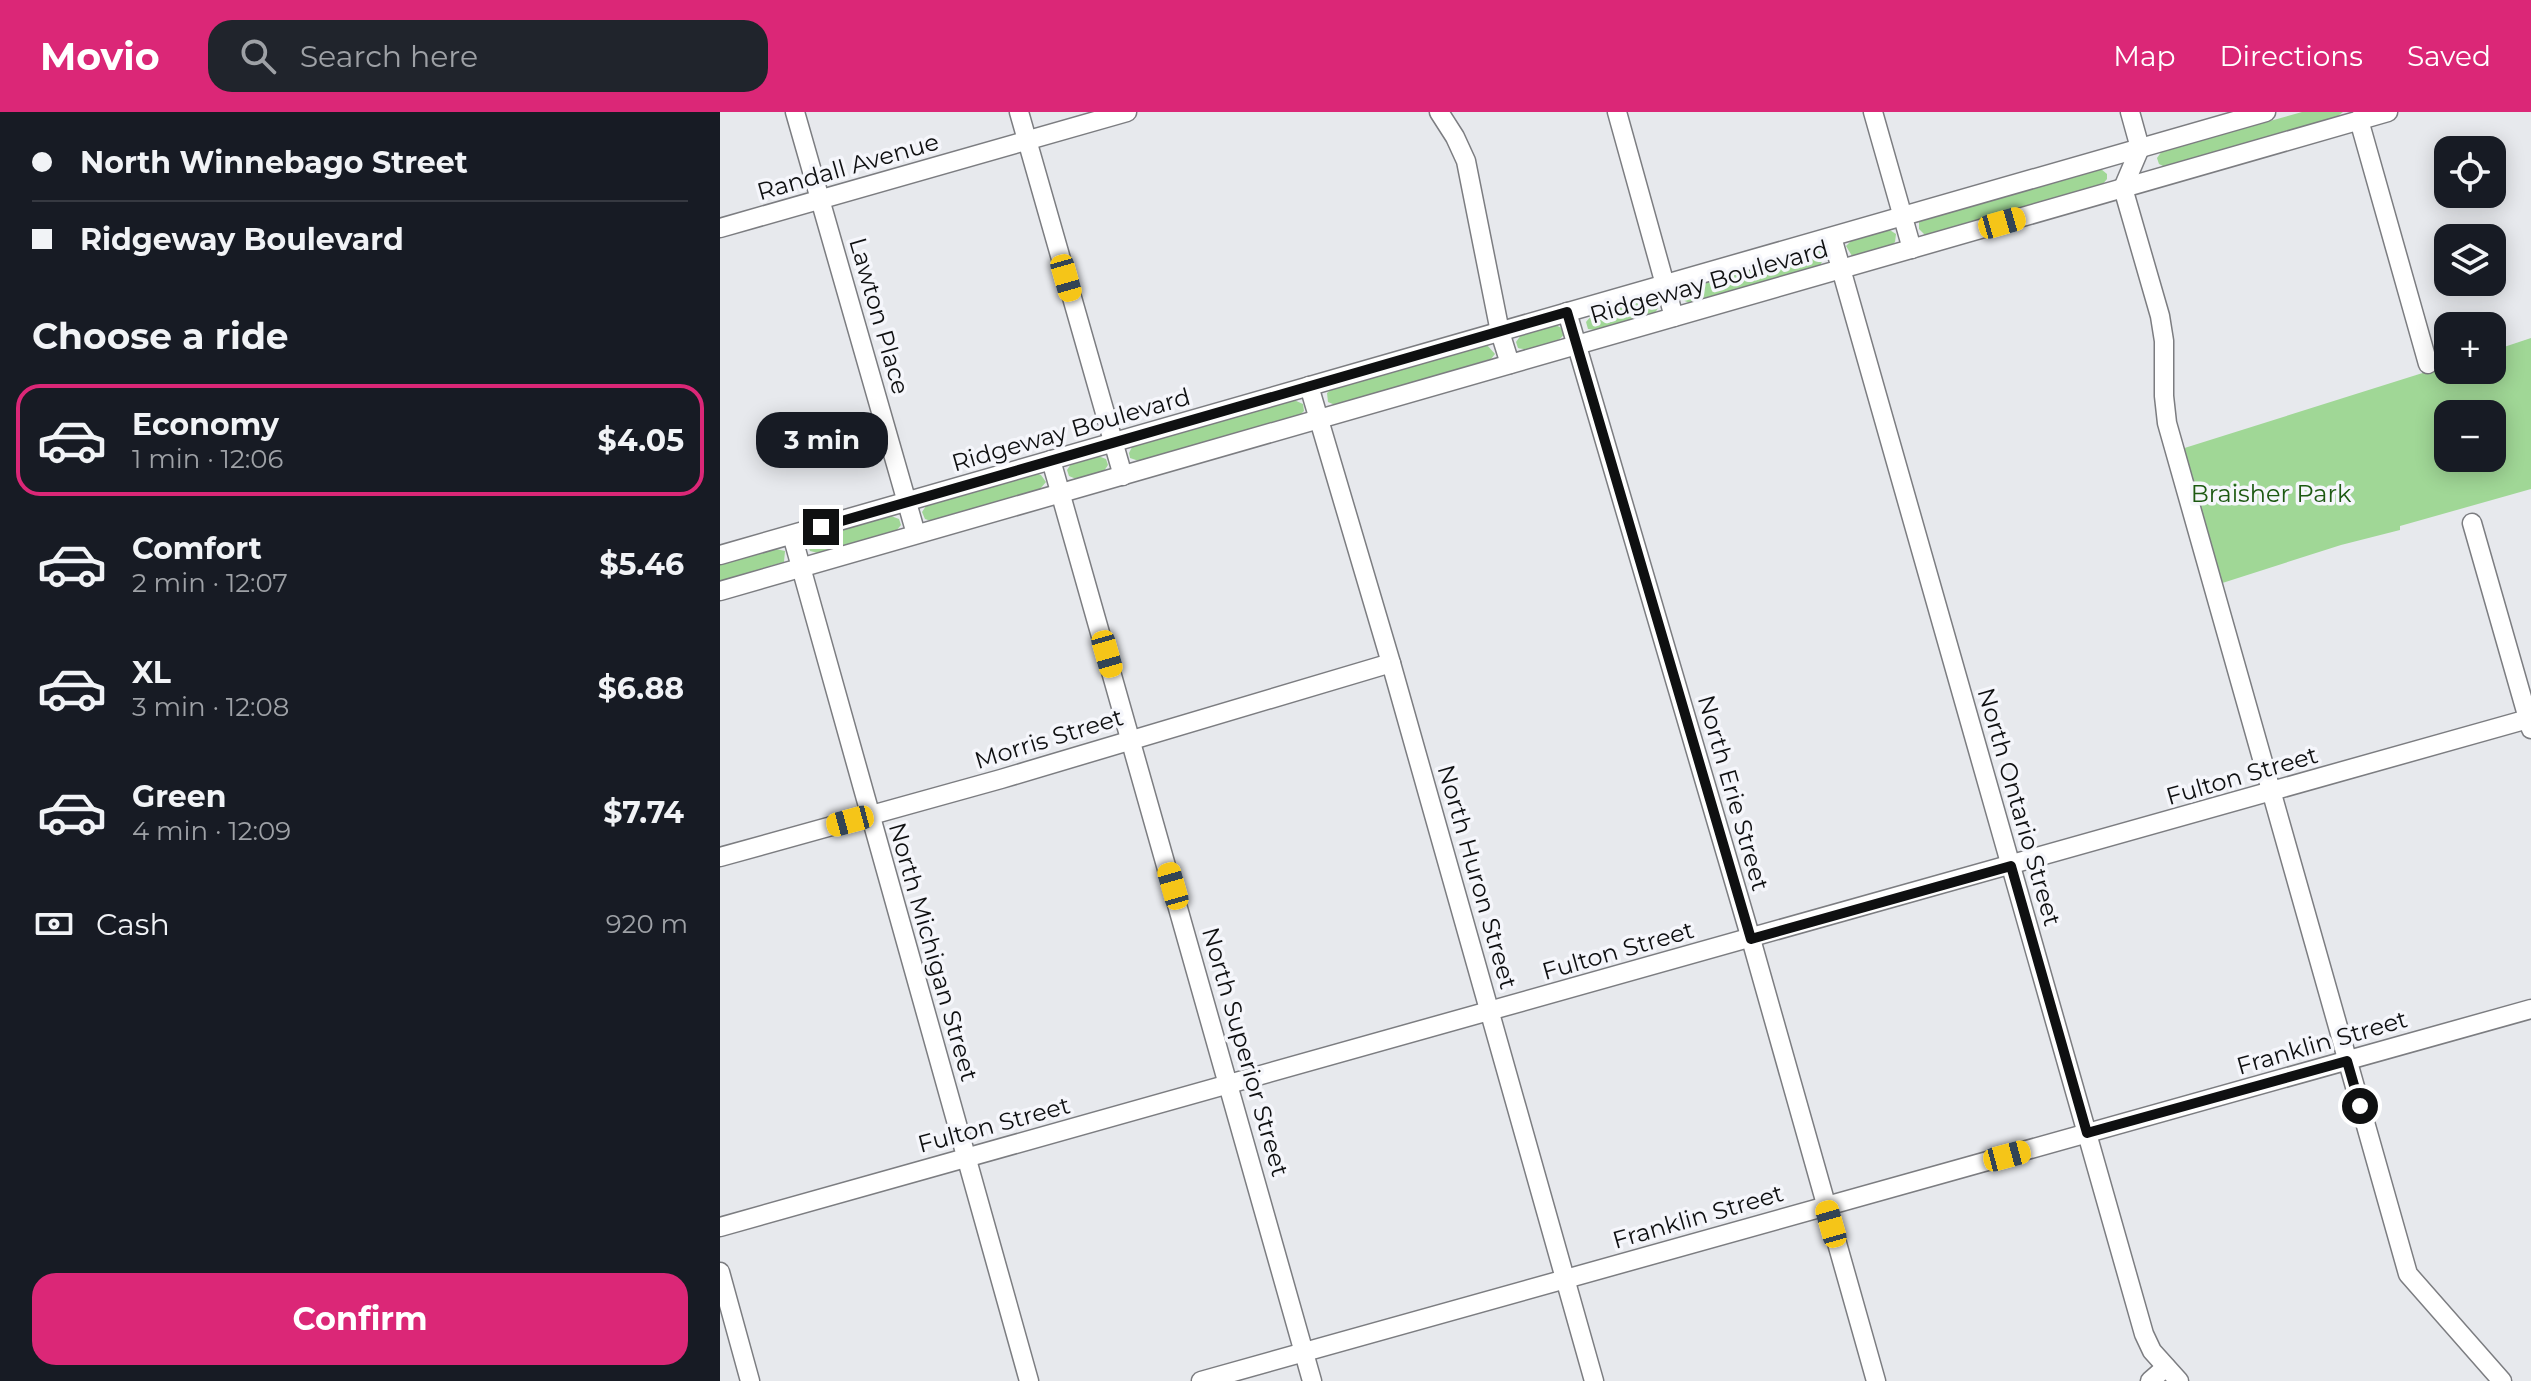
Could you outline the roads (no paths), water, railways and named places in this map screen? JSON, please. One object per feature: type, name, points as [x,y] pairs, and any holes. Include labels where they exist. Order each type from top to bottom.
[{"type":"street","name":"Lawton Place","points":[[795,112],[916,534]]},
{"type":"street","points":[[1019,112],[1123,476]]},
{"type":"street","name":"Randall Avenue","points":[[720,228],[1127,112]]},
{"type":"street","points":[[1439,112],[1466,161],[1500,332],[1510,364]]},
{"type":"street","points":[[1617,112],[1674,317]]},
{"type":"street","points":[[1873,112],[1912,249]]},
{"type":"street","points":[[2130,112],[2140,148],[2123,188],[2160,316],[2167,423],[2408,1274],[2502,1381]]},
{"type":"street","name":"Ridgeway Boulevard","points":[[720,555],[2266,112]]},
{"type":"street","name":"Ridgeway Boulevard","points":[[720,591],[2123,188],[2362,116],[2388,112]]},
{"type":"street","points":[[2362,116],[2428,364]]},
{"type":"street","name":"North Ontario Street","points":[[1832,237],[2144,1334],[2152,1351],[2172,1374]]},
{"type":"street","name":"North Erie Street","points":[[1567,312],[1751,939],[1876,1381]]},
{"type":"street","name":"North Huron Street","points":[[1309,386],[1391,663],[1594,1381]]},
{"type":"street","name":"North Superior Street","points":[[1051,460],[1312,1381]]},
{"type":"street","points":[[2472,523],[2530,724]]},
{"type":"street","name":"North Michigan Street","points":[[792,535],[1029,1381]]},
{"type":"street","name":"Morris Street","points":[[720,857],[1391,663]]},
{"type":"street","name":"Fulton Street","points":[[720,1227],[2271,793],[2530,724]]},
{"type":"street","name":"Franklin Street","points":[[1201,1381],[2531,1009]]},
{"type":"street","points":[[720,1272],[750,1381]]},
{"type":"street","points":[[2150,1381],[2172,1374]]},
{"type":"park label","name":"Braisher Park","points":[[2271,494]]}]
